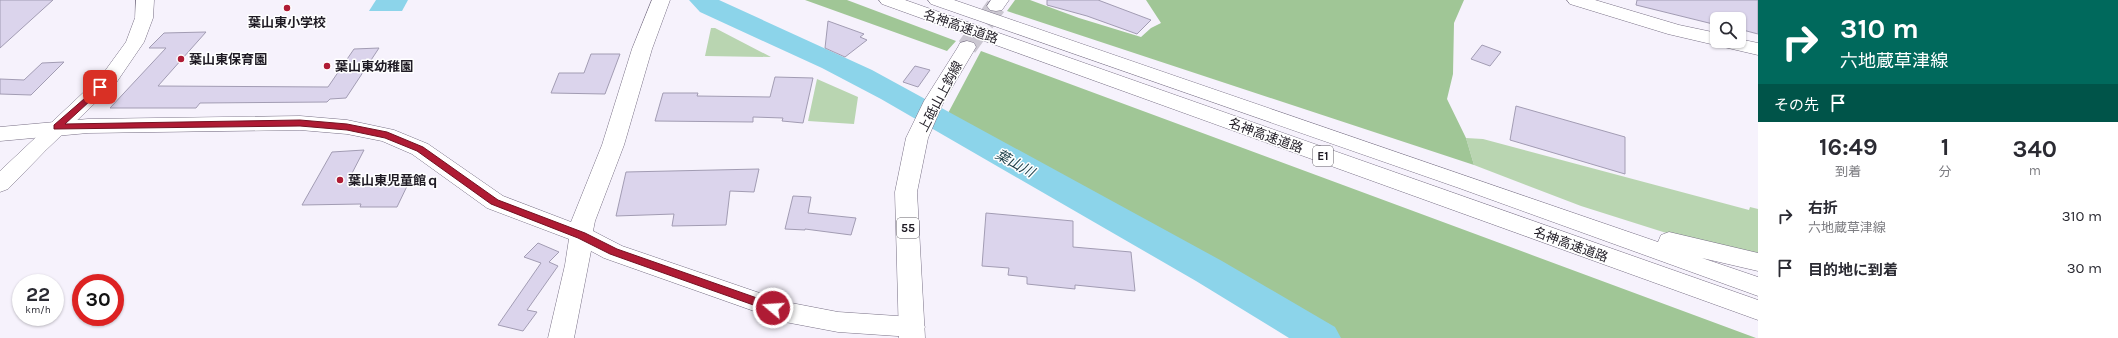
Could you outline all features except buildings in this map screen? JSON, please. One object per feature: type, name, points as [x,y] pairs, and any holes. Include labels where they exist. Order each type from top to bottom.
[{"type":"main road","points":[[0,184],[57,127],[109,79],[135,42],[144,18],[145,0]]},
{"type":"main road","points":[[561,338],[583,221],[613,145],[642,49],[661,0]]},
{"type":"main road","name":"名神高速道路","points":[[888,0],[1758,310]]},
{"type":"main road","name":"名神高速道路","points":[[937,0],[1758,287]]},
{"type":"main road","points":[[1576,0],[1668,28],[1710,37]]},
{"type":"main road","points":[[1746,46],[1758,49]]},
{"type":"main road","name":"上砥山上鈎線","points":[[912,333],[906,192],[917,138],[930,111],[967,47]]},
{"type":"main road","points":[[1080,49],[1646,235],[1692,248],[1758,262]]},
{"type":"main road","points":[[0,134],[57,127],[300,123],[347,127],[380,134],[420,149],[495,202],[581,235],[614,252],[785,312],[838,322],[912,333]]},
{"type":"green space","points":[[805,0],[847,0],[956,41],[947,51]]},
{"type":"green space","points":[[1015,0],[1030,0],[1079,18],[1141,37],[1151,28],[1161,23],[1146,0],[1464,0],[1454,23],[1453,74],[1447,99],[1466,138],[1474,165],[1007,11]]},
{"type":"green space","points":[[711,28],[715,28],[771,57],[705,56]]},
{"type":"green space","points":[[981,51],[1756,338],[1340,338],[1288,304],[946,117]]},
{"type":"green space","points":[[817,79],[858,97],[854,124],[808,121]]},
{"type":"green space","points":[[1466,138],[1483,139],[1749,210],[1750,207],[1758,209],[1758,253],[1679,237],[1581,206],[1474,165]]},
{"type":"water","points":[[376,0],[408,0],[402,11],[369,11]]},
{"type":"waterway","name":"葉山川","points":[[702,0],[710,6],[771,33],[862,76],[892,92],[1209,271],[1321,338]]},
{"type":"tunnel","points":[[967,47],[996,6]]},
{"type":"place","name":"葉山東小学校","points":[[287,8]]},
{"type":"place","name":"葉山東保育園","points":[[181,59]]},
{"type":"place","name":"葉山東幼稚園","points":[[327,66]]},
{"type":"place","name":"葉山東児童館ｑ","points":[[340,180]]},
{"type":"route","points":[[100,87],[57,127],[300,123],[347,127],[387,135],[420,149],[495,202],[581,235],[614,252],[773,308]]}]
